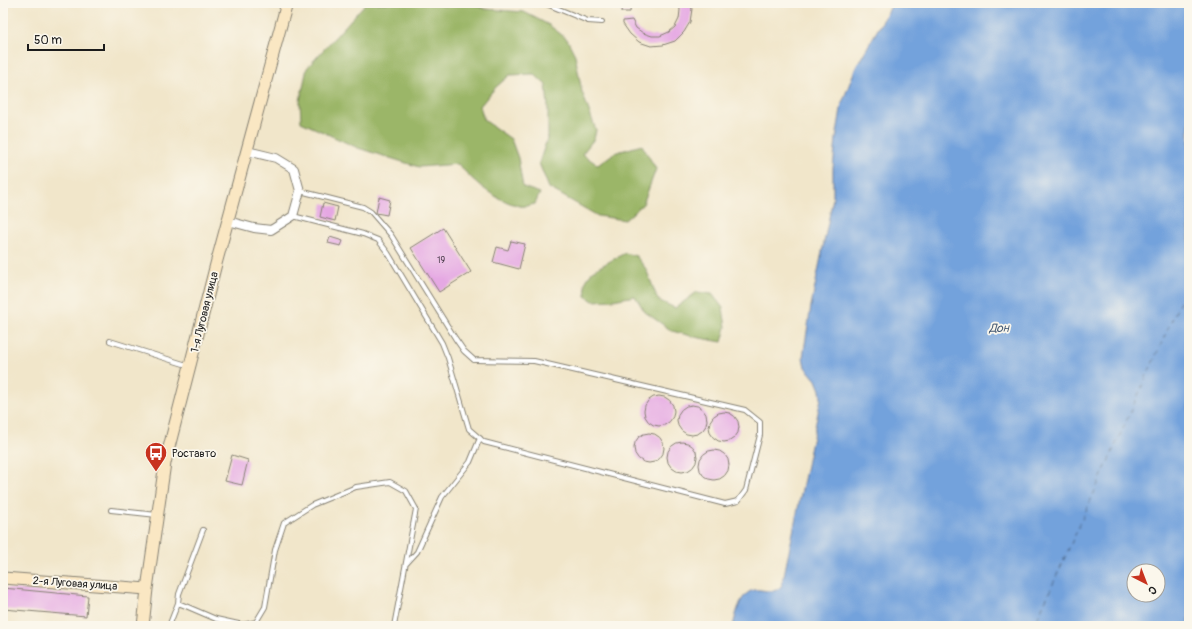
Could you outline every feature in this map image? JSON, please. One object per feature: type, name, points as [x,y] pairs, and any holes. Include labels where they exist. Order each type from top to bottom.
[{"type":"main road","name":"1-я Луговая улица","points":[[143,626],[165,463],[228,220],[287,3]]},
{"type":"main road","name":"2-я Луговая улица","points":[[3,578],[147,589]]},
{"type":"street","points":[[228,220],[254,228],[271,230],[293,216],[300,191],[294,169],[276,158],[247,151]]},
{"type":"lane","points":[[544,3],[588,21],[602,22]]},
{"type":"lane","points":[[293,216],[363,234],[378,240],[388,253],[442,343],[448,358],[469,429],[484,442],[725,504],[738,502],[746,490],[760,435],[760,422],[745,410],[534,360],[474,360],[464,351],[455,338],[391,235],[372,212],[363,207],[300,191]]},
{"type":"lane","points":[[110,341],[190,366]]},
{"type":"lane","points":[[406,564],[417,552],[442,497],[470,462],[480,438]]},
{"type":"lane","points":[[178,603],[216,619],[243,625],[256,622],[265,607],[274,550],[284,524],[312,505],[356,487],[390,482],[406,491],[416,509],[394,626]]},
{"type":"lane","points":[[111,510],[158,515]]},
{"type":"lane","points":[[169,626],[178,603],[179,594],[203,530]]},
{"type":"green space","points":[[366,3],[434,3],[444,6],[452,3],[471,3],[485,9],[524,12],[549,25],[567,39],[575,55],[582,92],[596,130],[594,139],[582,154],[598,165],[614,153],[642,145],[656,169],[643,204],[625,220],[598,216],[549,188],[539,163],[548,136],[546,85],[534,74],[510,75],[496,87],[480,106],[484,120],[511,139],[518,158],[523,187],[540,193],[535,204],[527,206],[511,203],[493,195],[471,178],[458,164],[419,167],[358,148],[301,122],[300,101],[307,68]]},
{"type":"green space","points":[[625,253],[636,256],[646,269],[658,300],[675,308],[697,292],[712,294],[723,308],[726,327],[722,342],[672,331],[645,312],[635,296],[613,300],[593,301],[586,296],[585,283],[592,271]]},
{"type":"water","name":"Дон","points":[[893,3],[1189,3],[1189,626],[733,626],[738,607],[743,598],[749,592],[753,590],[775,591],[782,585],[821,398],[816,380],[805,367],[803,357],[811,306],[833,198],[833,168],[842,103],[856,67]]},
{"type":"building","points":[[622,3],[631,3],[630,12],[621,12]]},
{"type":"building","points":[[679,3],[690,3],[692,9],[690,22],[684,32],[675,41],[663,45],[651,46],[639,42],[630,34],[623,24],[623,21],[632,20],[636,28],[643,33],[652,36],[660,36],[669,32],[675,27],[679,19]]},
{"type":"building","points":[[379,197],[390,200],[387,215],[376,213]]},
{"type":"building","points":[[323,203],[338,207],[335,221],[320,217]]},
{"type":"building","points":[[443,228],[471,272],[439,292],[411,248]]},
{"type":"building","points":[[330,237],[343,241],[341,246],[328,243]]},
{"type":"building","points":[[511,241],[525,244],[519,269],[493,262],[497,247],[508,250]]},
{"type":"building","points":[[659,396],[670,400],[674,411],[670,422],[659,426],[648,422],[644,411],[648,400]]},
{"type":"building","points":[[692,405],[703,409],[707,420],[703,431],[692,435],[681,431],[677,420],[681,409]]},
{"type":"building","points":[[724,412],[735,416],[739,427],[735,438],[724,442],[713,438],[709,427],[713,416]]},
{"type":"building","points":[[649,433],[660,437],[664,448],[660,459],[649,463],[638,459],[634,448],[638,437]]},
{"type":"building","points":[[682,442],[693,446],[697,457],[693,468],[682,472],[671,468],[667,457],[671,446]]},
{"type":"building","points":[[714,450],[725,454],[729,465],[725,476],[714,480],[703,476],[699,465],[703,454]]},
{"type":"building","points":[[232,455],[248,460],[242,485],[225,481]]},
{"type":"building","points":[[3,588],[88,596],[86,616],[3,609]]},
{"type":"ferry route","points":[[1034,626],[1189,282]]},
{"type":"place","name":"Роставто","points":[[156,472]]}]
